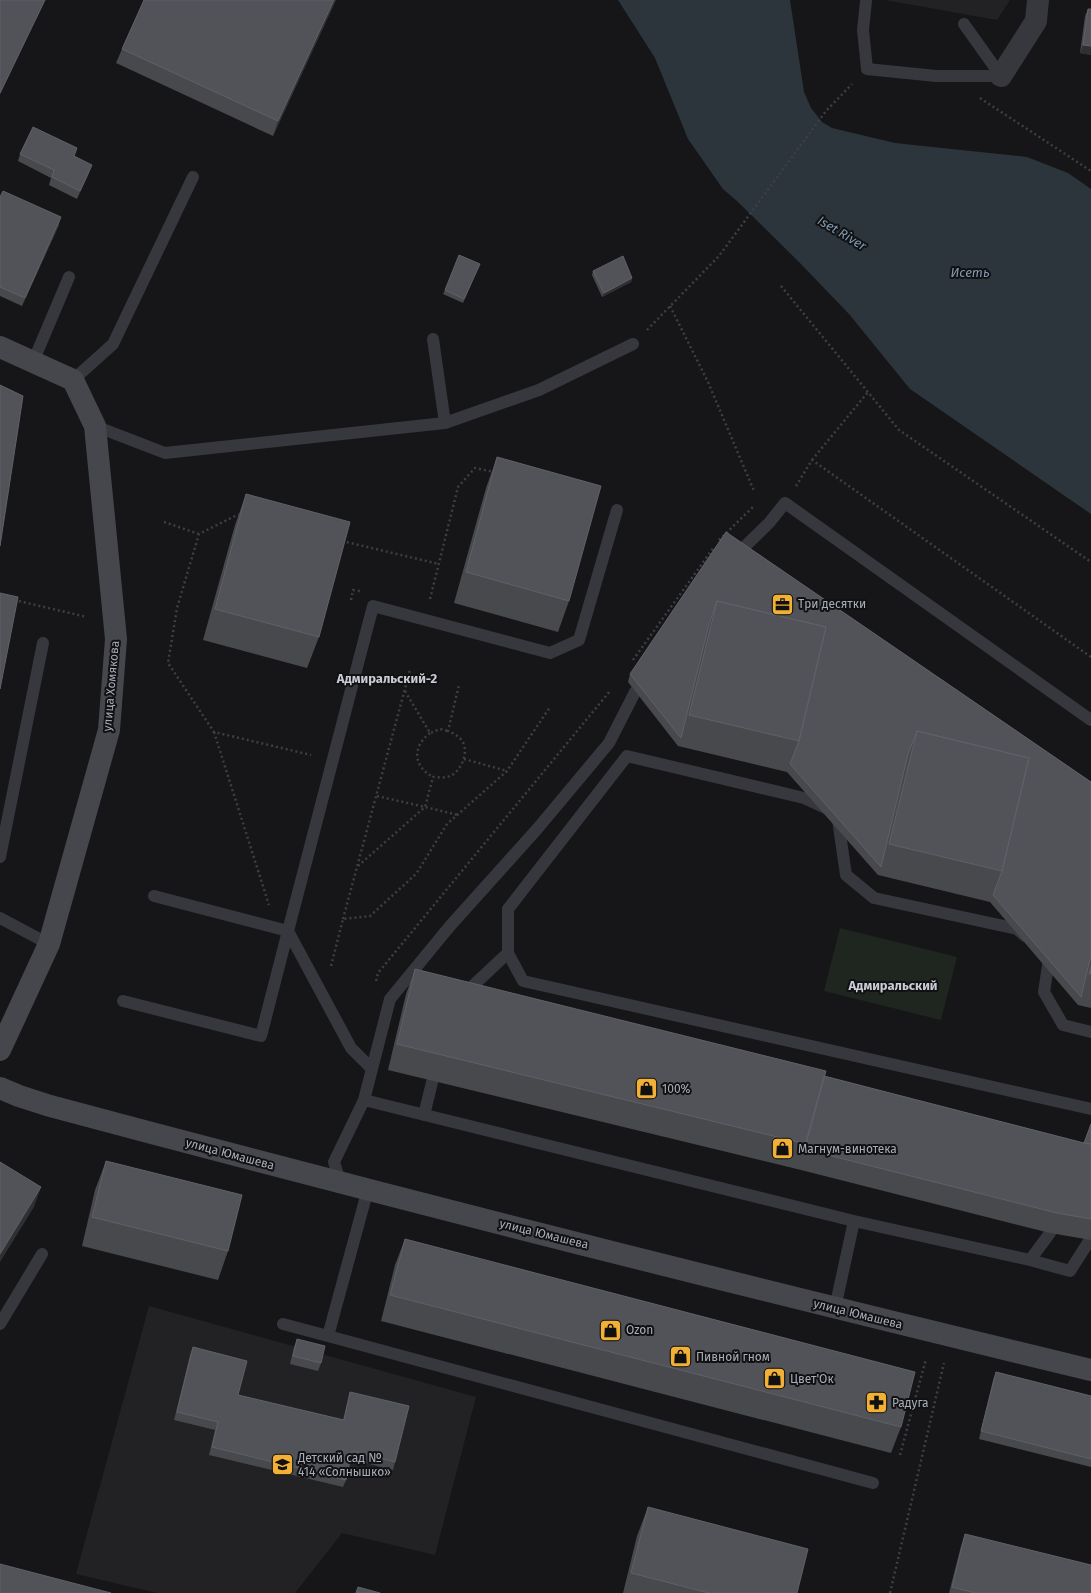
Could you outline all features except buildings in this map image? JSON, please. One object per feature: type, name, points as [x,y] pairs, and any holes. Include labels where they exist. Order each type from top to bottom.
[{"type":"street","points":[[1001,76],[1036,21],[1038,0]]},
{"type":"street","points":[[0,347],[72,380]]},
{"type":"street","name":"улица Хомякова","points":[[0,1050],[49,944],[108,730],[116,639],[95,426],[72,380]]},
{"type":"street","name":"улица Юмашева","points":[[0,1088],[47,1105],[341,1184],[368,1189],[835,1308],[1091,1370]]},
{"type":"lane","points":[[866,1],[863,30],[867,69],[936,76],[1001,76]]},
{"type":"lane","points":[[964,24],[1001,76]]},
{"type":"lane","points":[[72,380],[113,344],[193,177]]},
{"type":"lane","points":[[33,362],[69,277]]},
{"type":"lane","points":[[433,339],[444,424]]},
{"type":"lane","points":[[95,426],[165,453],[444,424],[539,390],[633,344]]},
{"type":"lane","points":[[725,570],[739,551],[769,523],[785,504],[1091,720]]},
{"type":"lane","points":[[123,1001],[261,1036],[373,606],[550,653],[579,640],[617,510]]},
{"type":"lane","points":[[0,857],[43,643]]},
{"type":"lane","points":[[341,1184],[334,1162],[364,1100],[390,999],[450,926],[538,828],[609,743],[635,692],[654,666]]},
{"type":"lane","points":[[1091,1032],[1063,1025],[1044,992],[1049,960],[1017,929],[874,898],[846,875],[837,813],[804,798],[627,756],[508,909],[508,953],[523,981],[1091,1109]]},
{"type":"lane","points":[[154,896],[288,931],[351,1048],[372,1069]]},
{"type":"lane","points":[[0,918],[49,944]]},
{"type":"lane","points":[[452,1005],[508,953]]},
{"type":"lane","points":[[424,1115],[438,1058]]},
{"type":"lane","points":[[364,1100],[854,1221],[1070,1270],[1091,1238]]},
{"type":"lane","points":[[328,1336],[368,1189]]},
{"type":"lane","points":[[835,1308],[854,1221]]},
{"type":"lane","points":[[1030,1260],[1050,1233]]},
{"type":"lane","points":[[0,1324],[42,1254]]},
{"type":"lane","points":[[283,1324],[873,1483]]},
{"type":"path","points":[[633,344],[719,256],[826,111],[867,69]]},
{"type":"path","points":[[977,97],[991,104],[1091,171]]},
{"type":"path","points":[[781,286],[899,430],[1091,562]]},
{"type":"path","points":[[670,306],[708,382],[754,491]]},
{"type":"path","points":[[722,536],[752,507],[785,504],[812,460],[868,392]]},
{"type":"path","points":[[812,460],[1091,657]]},
{"type":"path","points":[[164,522],[199,534],[237,515],[244,516]]},
{"type":"path","points":[[199,534],[177,608],[168,663],[214,732],[271,911]]},
{"type":"path","points":[[342,540],[439,564]]},
{"type":"path","points":[[13,600],[91,618]]},
{"type":"path","points":[[330,970],[410,670]]},
{"type":"path","points":[[448,731],[459,685]]},
{"type":"path","points":[[405,691],[430,733]]},
{"type":"path","points":[[343,919],[370,916],[416,874],[447,824],[507,771],[550,707]]},
{"type":"path","points":[[440,729],[448,731],[458,736],[464,746],[464,758],[458,771],[447,777],[433,777],[427,774],[418,763],[417,753],[422,739],[430,733],[440,729]]},
{"type":"path","points":[[214,732],[311,755]]},
{"type":"path","points":[[464,758],[507,771]]},
{"type":"path","points":[[358,866],[425,807],[433,777]]},
{"type":"path","points":[[377,796],[458,815]]},
{"type":"path","points":[[900,1455],[926,1358]]},
{"type":"path","points":[[890,1593],[944,1363]]},
{"type":"shaded area","points":[[885,0],[1010,0],[997,20]]},
{"type":"shaded area","points":[[840,928],[957,957],[941,1020],[824,991]]},
{"type":"shaded area","name":"Детский сад № 414 «Солнышко»","points":[[149,1306],[476,1397],[435,1555],[342,1533],[295,1593],[157,1593],[76,1574]]},
{"type":"water","name":"Исеть","points":[[618,0],[790,0],[804,92],[811,108],[822,122],[832,128],[895,143],[1027,157],[1068,173],[1091,189],[1091,514],[910,389],[849,314],[799,262],[723,189],[688,139],[655,58]]},
{"type":"place","name":"Три десятки","points":[[782,604]]},
{"type":"place","name":"100%","points":[[646,1089]]},
{"type":"place","name":"Магнум-винотека","points":[[782,1149]]},
{"type":"place","name":"Ozon","points":[[611,1330]]},
{"type":"place","name":"Пивной гном","points":[[681,1357]]},
{"type":"place","name":"Цвет'Ок","points":[[775,1379]]},
{"type":"place","name":"Радуга","points":[[877,1403]]},
{"type":"place","name":"Детский сад № 414 «Солнышко»","points":[[282,1465]]},
{"type":"district","name":"Адмиральский-2","points":[[387,678]]},
{"type":"district","name":"Адмиральский","points":[[893,985]]},
{"type":"water label","name":"Iset River","points":[[842,233]]}]
